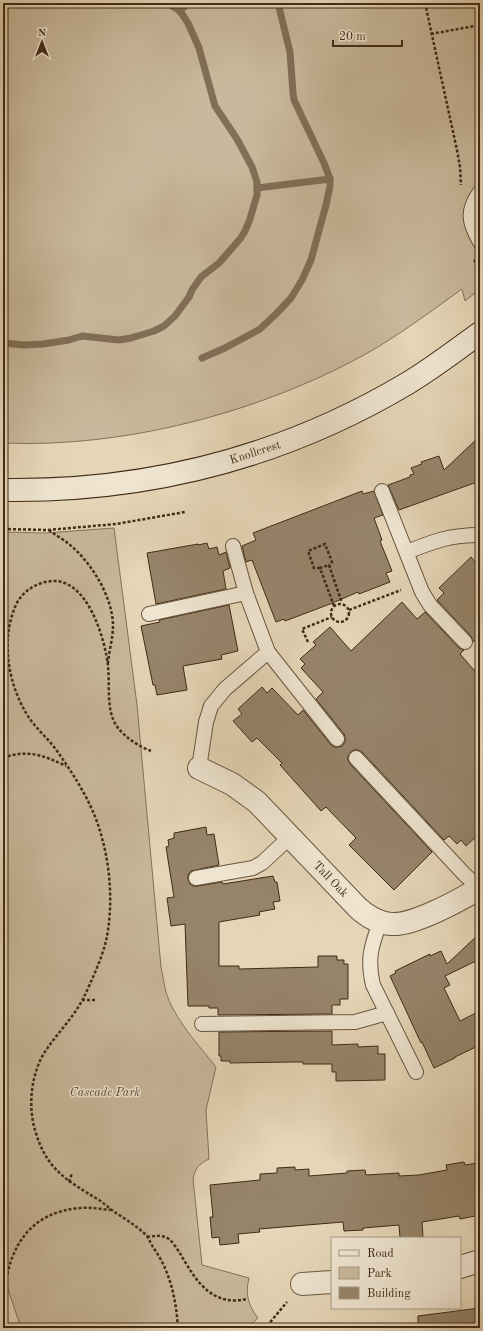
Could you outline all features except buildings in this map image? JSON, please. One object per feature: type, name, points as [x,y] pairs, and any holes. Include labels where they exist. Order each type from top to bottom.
[{"type":"street","name":"Knollcrest","points":[[3,490],[60,490],[121,484],[194,470],[260,451],[319,429],[392,392],[428,370],[480,333]]},
{"type":"street","name":"Tall Oak","points":[[199,768],[232,784],[257,802],[363,912],[380,922]]},
{"type":"street","points":[[380,922],[392,924],[421,917],[480,888]]},
{"type":"street","points":[[461,1267],[480,1261]]},
{"type":"street","points":[[302,1284],[331,1282]]},
{"type":"lane","points":[[480,192],[473,204],[470,218],[472,226],[480,242]]},
{"type":"lane","points":[[382,491],[422,592],[430,605],[465,642]]},
{"type":"lane","points":[[407,552],[436,540],[453,536],[480,535]]},
{"type":"lane","points":[[233,546],[246,593],[268,652],[338,739]]},
{"type":"lane","points":[[149,614],[246,593]]},
{"type":"lane","points":[[199,768],[206,722],[211,706],[225,689],[268,652]]},
{"type":"lane","points":[[356,758],[465,875],[480,888]]},
{"type":"lane","points":[[196,878],[253,868],[262,863],[290,837]]},
{"type":"lane","points":[[380,922],[374,938],[370,960],[370,972],[373,985],[416,1072]]},
{"type":"lane","points":[[202,1024],[355,1022],[387,1013]]},
{"type":"path","points":[[425,3],[459,162],[461,179],[460,191]]},
{"type":"path","points":[[431,34],[480,25]]},
{"type":"path","points":[[470,256],[480,267]]},
{"type":"path","points":[[3,529],[48,530],[116,524],[185,512]]},
{"type":"path","points":[[48,530],[69,544],[84,560],[99,580],[110,605],[113,626],[108,665],[110,706],[115,724],[134,742],[151,751]]},
{"type":"path","points":[[325,544],[332,562],[329,565],[314,568],[308,551],[325,544]]},
{"type":"path","points":[[329,565],[342,603],[349,610],[349,616],[346,620],[341,622],[336,621],[330,613],[334,606],[342,603]]},
{"type":"path","points":[[320,568],[334,606]]},
{"type":"path","points":[[108,665],[102,639],[89,605],[84,597],[71,586],[52,581],[32,587],[22,595],[12,614],[9,634],[8,662],[12,679],[17,694],[27,714],[56,750],[78,782],[96,820],[102,838],[108,873],[110,906],[109,925],[105,945],[82,1000],[70,1019],[43,1055],[39,1064],[34,1080],[31,1113],[40,1147],[56,1171],[68,1182],[102,1202],[135,1226],[147,1237],[163,1262],[169,1278],[174,1294],[178,1328]]},
{"type":"path","points":[[349,610],[418,584]]},
{"type":"path","points":[[308,642],[302,629],[332,617]]},
{"type":"path","points":[[3,758],[17,754],[29,753],[50,758],[66,766]]},
{"type":"path","points":[[82,1000],[97,1000]]},
{"type":"path","points":[[68,1182],[72,1173]]},
{"type":"path","points":[[5,1289],[6,1274],[14,1253],[24,1236],[40,1221],[59,1212],[76,1208],[111,1210]]},
{"type":"path","points":[[147,1237],[156,1235],[166,1237],[176,1246],[194,1278],[206,1291],[222,1299],[247,1299]]},
{"type":"path","points":[[267,1326],[302,1284]]},
{"type":"green space","points":[[3,3],[480,3],[480,289],[465,301],[462,289],[414,324],[389,340],[323,376],[280,394],[235,410],[189,423],[142,433],[96,440],[49,443],[3,443]]},
{"type":"green space","name":"Cascade Park","points":[[114,528],[137,705],[161,967],[166,992],[170,1002],[188,1031],[216,1067],[206,1110],[209,1159],[198,1167],[193,1179],[202,1265],[249,1278],[247,1289],[248,1299],[258,1318],[247,1328],[21,1328],[3,1274],[3,532],[46,533]]},
{"type":"waterway","points":[[3,343],[24,345],[43,344],[69,340],[82,336],[119,340],[154,331],[164,326],[175,316],[201,277],[219,263],[245,231],[257,195],[257,182],[252,167],[237,139],[215,106],[199,48],[188,23],[180,11],[167,3]]},
{"type":"waterway","points":[[180,11],[188,3]]},
{"type":"waterway","points":[[202,358],[225,348],[260,329],[291,298],[302,280],[311,260],[326,205],[330,179],[294,100],[290,52],[278,3]]},
{"type":"waterway","points":[[257,188],[330,179]]}]
